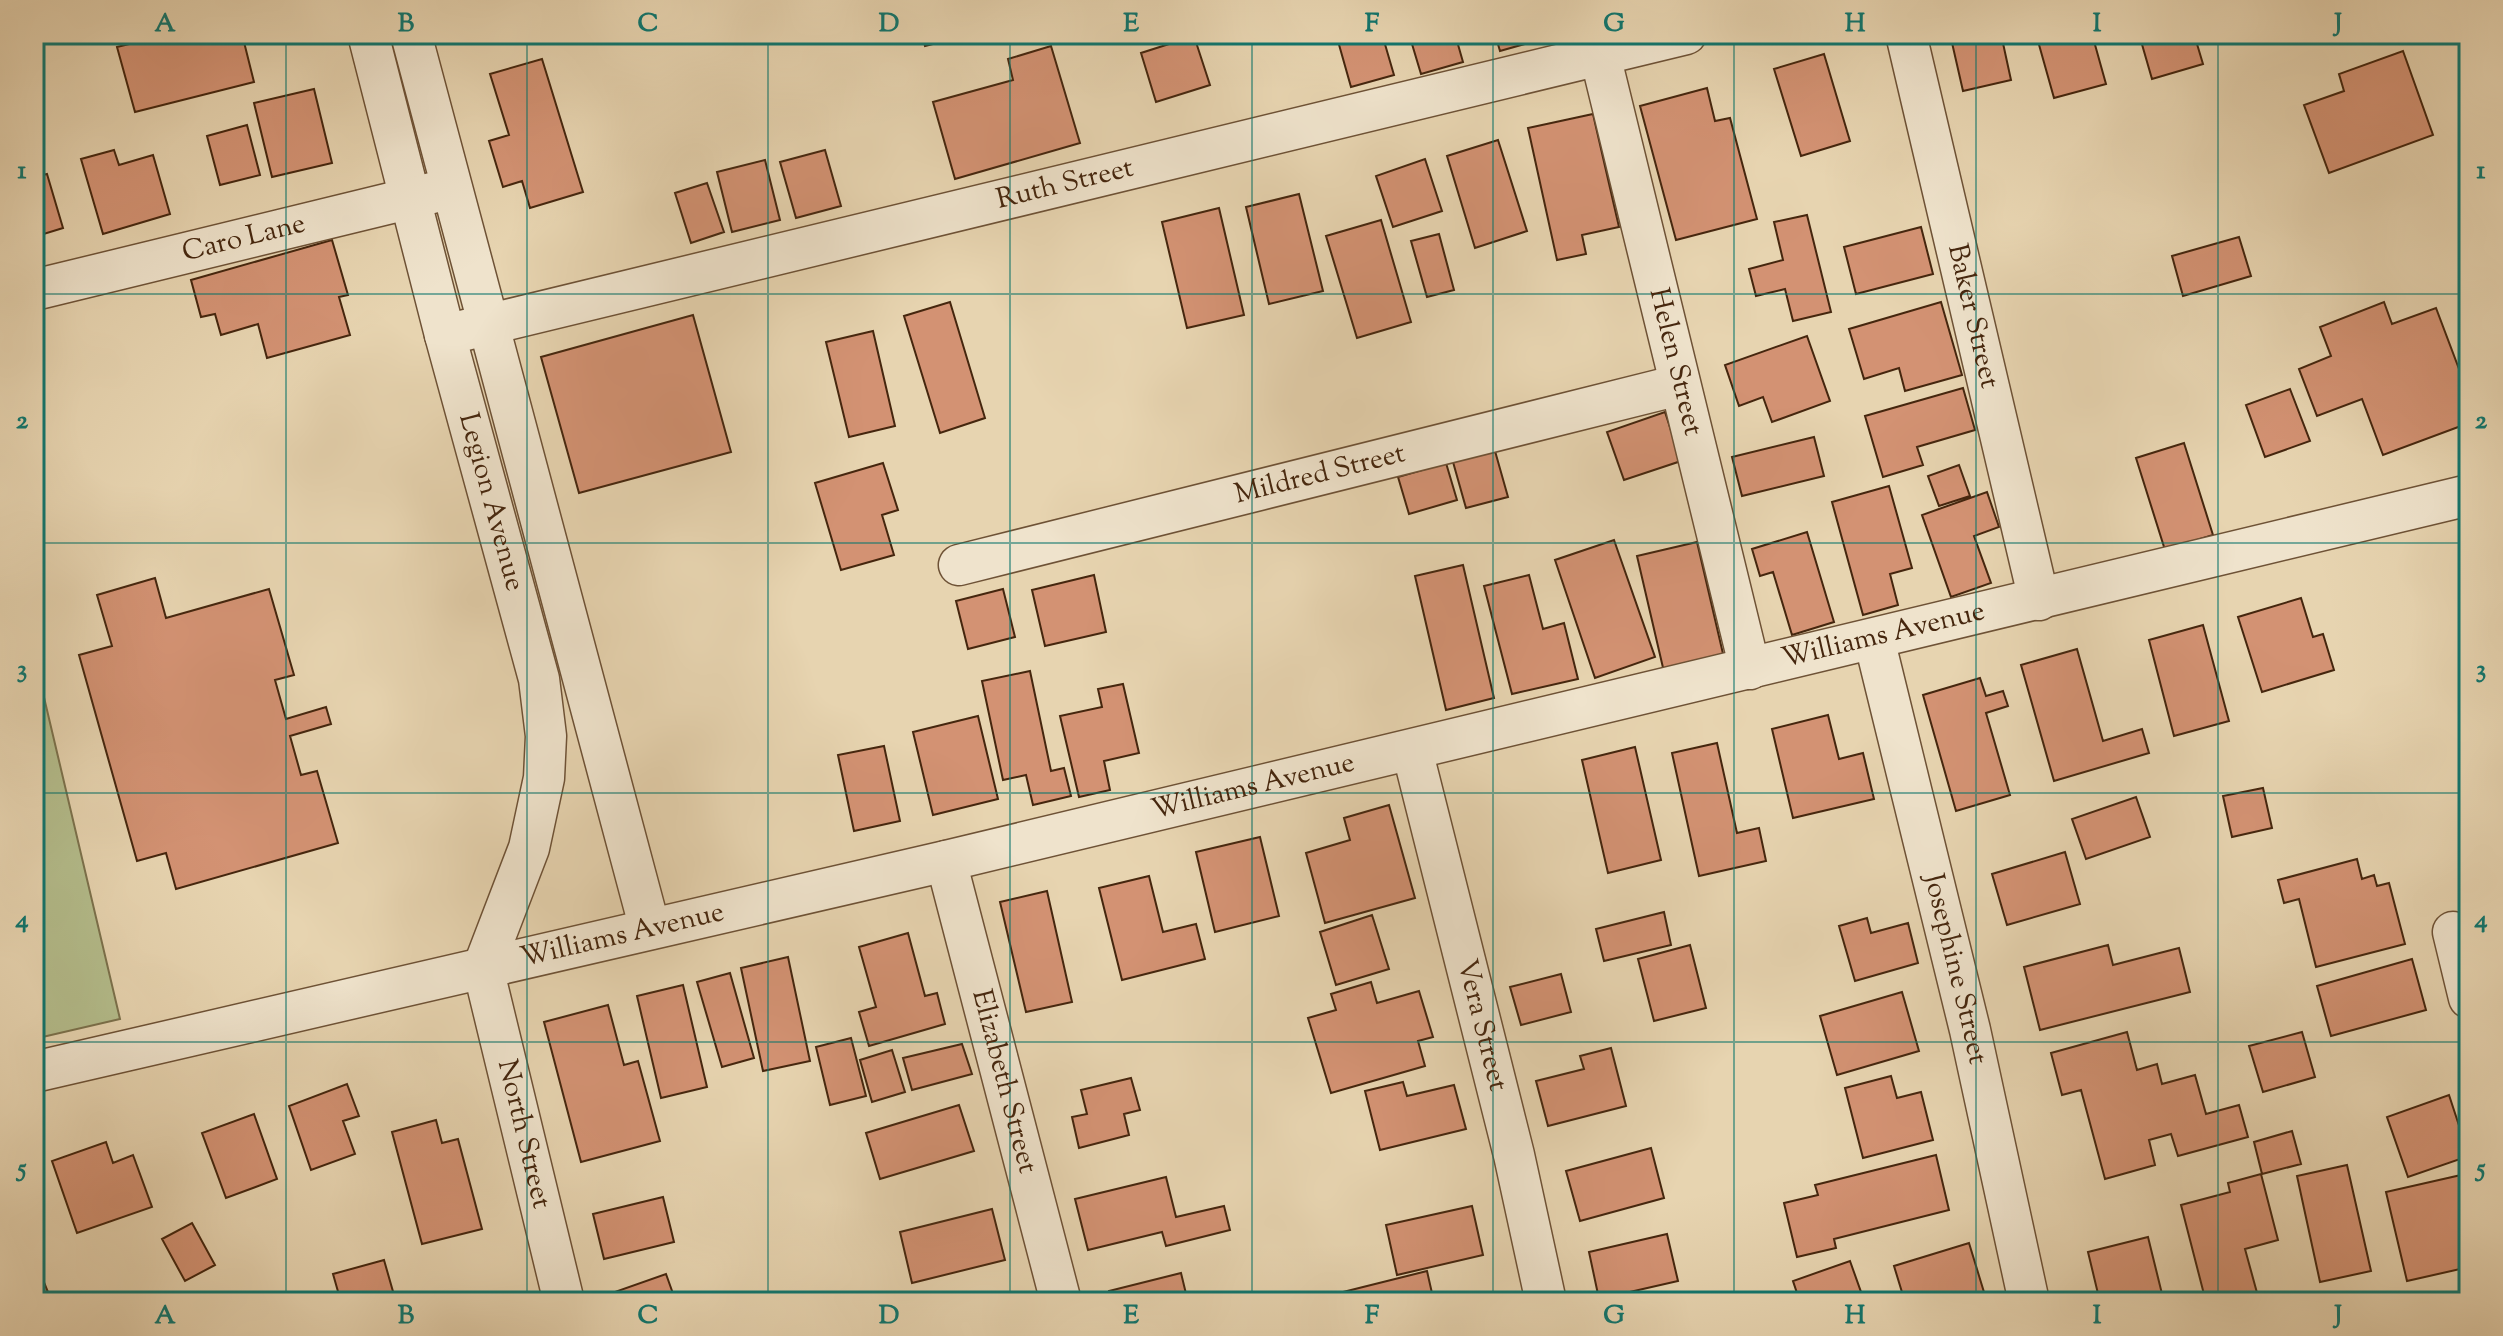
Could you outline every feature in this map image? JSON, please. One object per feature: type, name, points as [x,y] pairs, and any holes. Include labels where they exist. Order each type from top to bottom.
[{"type":"street","name":"Legion Avenue","points":[[368,34],[445,335],[539,679],[546,736],[544,778],[529,848],[483,968]]},
{"type":"street","name":"Legion Avenue","points":[[411,34],[650,929]]},
{"type":"street","name":"Ruth Street","points":[[445,335],[1686,34]]},
{"type":"street","name":"Baker Street","points":[[1906,34],[2039,600]]},
{"type":"street","name":"Helen Street","points":[[1600,55],[1750,669]]},
{"type":"street","name":"Caro Lane","points":[[34,290],[452,187]]},
{"type":"street","name":"Mildred Street","points":[[959,565],[1679,385]]},
{"type":"street","name":"Williams Avenue","points":[[34,1072],[946,861],[2469,495]]},
{"type":"street","name":"Josephine Street","points":[[1874,639],[1970,1030],[2029,1302]]},
{"type":"street","points":[[532,652],[573,643]]},
{"type":"street","name":"Vera Street","points":[[1412,750],[1514,1155],[1546,1302]]},
{"type":"street","name":"Elizabeth Street","points":[[946,861],[1061,1302]]},
{"type":"street","points":[[2453,932],[2469,998]]},
{"type":"street","name":"North Street","points":[[483,968],[564,1302]]},
{"type":"green space","points":[[34,655],[120,1019],[34,1039]]},
{"type":"building","points":[[170,34],[242,34],[254,82],[135,112],[117,47]]},
{"type":"building","points":[[922,34],[972,34],[925,46]]},
{"type":"building","points":[[1336,34],[1382,34],[1394,75],[1351,87]]},
{"type":"building","points":[[1409,34],[1455,34],[1463,62],[1421,74]]},
{"type":"building","points":[[1495,34],[1553,34],[1553,36],[1500,51]]},
{"type":"building","points":[[1950,34],[2001,34],[2011,80],[1963,91]]},
{"type":"building","points":[[2036,34],[2092,34],[2106,84],[2054,98]]},
{"type":"building","points":[[2139,34],[2194,34],[2203,64],[2152,79]]},
{"type":"building","points":[[1194,36],[1210,85],[1156,102],[1141,53]]},
{"type":"building","points":[[1051,46],[1080,143],[955,179],[933,102],[1013,80],[1008,59]]},
{"type":"building","points":[[2403,51],[2433,135],[2329,173],[2304,105],[2344,91],[2339,74]]},
{"type":"building","points":[[1824,54],[1850,141],[1801,156],[1774,69]]},
{"type":"building","points":[[542,59],[583,192],[530,208],[522,181],[503,187],[489,141],[509,135],[490,74]]},
{"type":"building","points":[[1707,88],[1715,121],[1730,118],[1757,219],[1676,240],[1640,106]]},
{"type":"building","points":[[314,89],[332,163],[272,177],[254,103]]},
{"type":"building","points":[[1593,114],[1619,227],[1582,235],[1586,254],[1557,260],[1528,128]]},
{"type":"building","points":[[247,125],[260,175],[220,185],[207,136]]},
{"type":"building","points":[[1498,140],[1527,231],[1475,248],[1447,156]]},
{"type":"building","points":[[114,150],[119,165],[153,155],[170,214],[103,234],[81,159]]},
{"type":"building","points":[[825,150],[841,206],[796,218],[780,162]]},
{"type":"building","points":[[1425,159],[1442,211],[1393,227],[1376,176]]},
{"type":"building","points":[[765,160],[780,220],[732,232],[717,172]]},
{"type":"building","points":[[47,174],[63,228],[34,237],[34,177]]},
{"type":"building","points":[[707,183],[724,232],[691,243],[675,193]]},
{"type":"building","points":[[1299,194],[1323,291],[1269,304],[1246,207]]},
{"type":"building","points":[[1219,208],[1244,315],[1187,328],[1162,222]]},
{"type":"building","points":[[1807,215],[1831,312],[1793,321],[1785,289],[1756,296],[1749,269],[1783,260],[1774,222]]},
{"type":"building","points":[[1381,220],[1411,322],[1357,338],[1326,236]]},
{"type":"building","points":[[1921,227],[1933,274],[1856,294],[1844,247]]},
{"type":"building","points":[[1439,234],[1454,290],[1427,297],[1411,241]]},
{"type":"building","points":[[2239,237],[2251,276],[2183,296],[2172,256]]},
{"type":"building","points":[[332,240],[348,295],[339,297],[350,335],[267,358],[258,324],[221,335],[215,314],[201,317],[191,280]]},
{"type":"building","points":[[950,302],[985,418],[940,433],[904,316]]},
{"type":"building","points":[[1941,302],[1962,375],[1905,391],[1899,368],[1864,379],[1849,329]]},
{"type":"building","points":[[2384,302],[2392,324],[2436,308],[2469,389],[2469,423],[2383,455],[2362,399],[2317,416],[2299,369],[2331,356],[2320,327]]},
{"type":"building","points":[[693,315],[731,452],[579,493],[541,357]]},
{"type":"building","points":[[873,331],[895,426],[849,437],[826,342]]},
{"type":"building","points":[[1807,336],[1830,401],[1772,422],[1763,397],[1739,406],[1725,365]]},
{"type":"building","points":[[1963,388],[1975,430],[1917,447],[1923,465],[1883,477],[1865,416]]},
{"type":"building","points":[[2290,389],[2310,441],[2265,457],[2246,405]]},
{"type":"building","points":[[1665,412],[1681,461],[1624,480],[1607,432]]},
{"type":"building","points":[[1814,437],[1824,476],[1742,496],[1732,457]]},
{"type":"building","points":[[2184,443],[2213,535],[2165,550],[2136,458]]},
{"type":"building","points":[[1495,451],[1508,497],[1466,508],[1453,462]]},
{"type":"building","points":[[883,463],[898,510],[882,515],[894,555],[841,570],[815,483]]},
{"type":"building","points":[[1446,463],[1457,500],[1409,514],[1398,477]]},
{"type":"building","points":[[1959,465],[1970,496],[1939,506],[1928,476]]},
{"type":"building","points":[[1889,486],[1912,568],[1890,574],[1898,605],[1863,615],[1832,502]]},
{"type":"building","points":[[1987,492],[1999,527],[1974,536],[1991,583],[1951,597],[1922,515]]},
{"type":"building","points":[[1807,532],[1834,622],[1792,635],[1773,572],[1760,576],[1752,549]]},
{"type":"building","points":[[1614,540],[1655,657],[1595,678],[1555,560]]},
{"type":"building","points":[[1697,542],[1724,658],[1664,672],[1637,556]]},
{"type":"building","points":[[1463,565],[1494,698],[1446,710],[1415,576]]},
{"type":"building","points":[[1094,575],[1106,632],[1045,646],[1032,590]]},
{"type":"building","points":[[1529,575],[1543,629],[1564,623],[1578,679],[1512,694],[1484,586]]},
{"type":"building","points":[[155,578],[166,618],[269,589],[294,675],[275,680],[286,719],[326,707],[331,724],[290,736],[301,775],[317,771],[338,843],[176,889],[166,853],[137,861],[79,655],[112,646],[97,595]]},
{"type":"building","points":[[1003,589],[1015,637],[968,649],[956,601]]},
{"type":"building","points":[[2301,598],[2313,637],[2323,634],[2334,670],[2262,692],[2238,617]]},
{"type":"building","points":[[2203,625],[2229,721],[2174,736],[2149,640]]},
{"type":"building","points":[[2077,649],[2103,741],[2142,729],[2149,753],[2054,781],[2021,665]]},
{"type":"building","points":[[1030,671],[1051,771],[1064,768],[1071,796],[1033,805],[1026,775],[1003,780],[982,681]]},
{"type":"building","points":[[1980,678],[1986,696],[2003,691],[2008,706],[1986,713],[2010,795],[1956,811],[1923,695]]},
{"type":"building","points":[[1123,684],[1139,753],[1104,761],[1110,790],[1079,797],[1060,716],[1102,707],[1098,689]]},
{"type":"building","points":[[1828,715],[1839,759],[1863,753],[1874,799],[1793,818],[1772,729]]},
{"type":"building","points":[[978,716],[998,799],[933,815],[913,732]]},
{"type":"building","points":[[1717,743],[1737,833],[1759,828],[1766,861],[1699,876],[1672,753]]},
{"type":"building","points":[[884,746],[900,821],[854,831],[838,755]]},
{"type":"building","points":[[1635,747],[1661,860],[1608,873],[1582,760]]},
{"type":"building","points":[[2263,788],[2272,828],[2232,837],[2223,796]]},
{"type":"building","points":[[2136,797],[2150,837],[2086,859],[2072,819]]},
{"type":"building","points":[[1389,805],[1415,898],[1325,923],[1306,853],[1350,840],[1344,818]]},
{"type":"building","points":[[1260,837],[1279,916],[1215,932],[1196,852]]},
{"type":"building","points":[[2065,852],[2080,904],[2007,925],[1992,874]]},
{"type":"building","points":[[2357,859],[2362,879],[2374,875],[2377,886],[2389,883],[2405,944],[2316,967],[2299,899],[2284,903],[2278,880]]},
{"type":"building","points":[[1149,876],[1163,932],[1196,924],[1205,959],[1122,980],[1099,888]]},
{"type":"building","points":[[1047,891],[1072,1002],[1026,1012],[1000,902]]},
{"type":"building","points":[[1664,912],[1671,945],[1604,961],[1596,929]]},
{"type":"building","points":[[1372,915],[1389,969],[1336,985],[1320,932]]},
{"type":"building","points":[[1867,918],[1871,933],[1908,923],[1918,963],[1855,981],[1839,926]]},
{"type":"building","points":[[908,933],[925,996],[937,993],[945,1024],[869,1046],[859,1012],[876,1007],[859,947]]},
{"type":"building","points":[[1690,945],[1706,1008],[1654,1021],[1638,959]]},
{"type":"building","points":[[2108,945],[2113,965],[2179,948],[2190,992],[2040,1030],[2024,967]]},
{"type":"building","points":[[788,957],[810,1061],[763,1071],[741,968]]},
{"type":"building","points":[[2412,959],[2426,1010],[2331,1036],[2317,986]]},
{"type":"building","points":[[730,973],[754,1058],[722,1067],[697,982]]},
{"type":"building","points":[[1561,974],[1571,1012],[1521,1025],[1510,987]]},
{"type":"building","points":[[1371,982],[1377,1003],[1419,991],[1433,1037],[1418,1041],[1425,1066],[1331,1093],[1308,1018],[1336,1010],[1331,994]]},
{"type":"building","points":[[683,985],[707,1087],[661,1098],[637,996]]},
{"type":"building","points":[[1902,992],[1919,1051],[1837,1075],[1820,1016]]},
{"type":"building","points":[[608,1005],[624,1065],[638,1061],[660,1141],[581,1162],[544,1022]]},
{"type":"building","points":[[2127,1032],[2137,1070],[2157,1064],[2162,1084],[2195,1075],[2206,1114],[2239,1105],[2248,1137],[2178,1156],[2171,1134],[2149,1140],[2155,1165],[2105,1179],[2081,1090],[2062,1095],[2051,1053]]},
{"type":"building","points":[[2302,1032],[2315,1077],[2263,1092],[2249,1046]]},
{"type":"building","points":[[851,1038],[866,1096],[830,1105],[816,1047]]},
{"type":"building","points":[[962,1044],[972,1074],[912,1090],[903,1058]]},
{"type":"building","points":[[1611,1048],[1626,1106],[1548,1126],[1536,1081],[1584,1069],[1580,1056]]},
{"type":"building","points":[[892,1050],[905,1092],[872,1102],[860,1060]]},
{"type":"building","points":[[1891,1076],[1897,1098],[1921,1092],[1933,1140],[1863,1158],[1845,1088]]},
{"type":"building","points":[[1131,1078],[1140,1110],[1124,1114],[1129,1135],[1079,1148],[1072,1117],[1087,1114],[1081,1090]]},
{"type":"building","points":[[1403,1082],[1407,1096],[1454,1085],[1466,1129],[1380,1150],[1365,1091]]},
{"type":"building","points":[[347,1084],[359,1116],[343,1121],[355,1154],[311,1170],[289,1106]]},
{"type":"building","points":[[2449,1095],[2469,1156],[2408,1177],[2387,1117]]},
{"type":"building","points":[[959,1105],[974,1151],[880,1179],[866,1133]]},
{"type":"building","points":[[254,1114],[277,1179],[226,1198],[202,1133]]},
{"type":"building","points":[[436,1120],[442,1143],[458,1139],[482,1229],[422,1244],[392,1132]]},
{"type":"building","points":[[2292,1131],[2301,1164],[2262,1174],[2254,1142]]},
{"type":"building","points":[[106,1142],[113,1163],[133,1155],[152,1207],[77,1233],[52,1161]]},
{"type":"building","points":[[1651,1148],[1664,1198],[1580,1221],[1566,1171]]},
{"type":"building","points":[[1936,1155],[1949,1210],[1834,1239],[1836,1248],[1797,1257],[1784,1203],[1818,1195],[1815,1185]]},
{"type":"building","points":[[2347,1165],[2371,1271],[2320,1282],[2297,1176]]},
{"type":"building","points":[[2261,1174],[2278,1240],[2245,1249],[2259,1300],[2206,1302],[2181,1205],[2230,1192],[2228,1183]]},
{"type":"building","points":[[2461,1175],[2469,1212],[2469,1267],[2407,1281],[2386,1192]]},
{"type":"building","points":[[1166,1177],[1176,1217],[1224,1206],[1230,1230],[1166,1246],[1162,1232],[1088,1250],[1075,1199]]},
{"type":"building","points":[[663,1197],[674,1242],[604,1259],[593,1214]]},
{"type":"building","points":[[1472,1206],[1483,1255],[1397,1275],[1386,1225]]},
{"type":"building","points":[[992,1209],[1005,1260],[912,1283],[900,1232]]},
{"type":"building","points":[[192,1223],[215,1265],[185,1281],[162,1239]]},
{"type":"building","points":[[1667,1234],[1678,1281],[1599,1299],[1589,1252]]},
{"type":"building","points":[[2148,1237],[2164,1302],[2100,1302],[2088,1252]]},
{"type":"building","points":[[1969,1243],[1987,1302],[1905,1302],[1894,1266]]},
{"type":"building","points":[[384,1260],[396,1302],[341,1302],[333,1274]]},
{"type":"building","points":[[1850,1261],[1861,1292],[1832,1302],[1800,1302],[1793,1281]]},
{"type":"building","points":[[1427,1271],[1434,1302],[1307,1301]]},
{"type":"building","points":[[1181,1273],[1188,1302],[1111,1302],[1109,1291]]},
{"type":"building","points":[[666,1274],[676,1302],[612,1302],[609,1294]]},
{"type":"building","points":[[41,1275],[52,1302],[34,1302],[34,1278]]},
{"type":"building","points":[[1002,1297],[1003,1302],[980,1302]]}]
